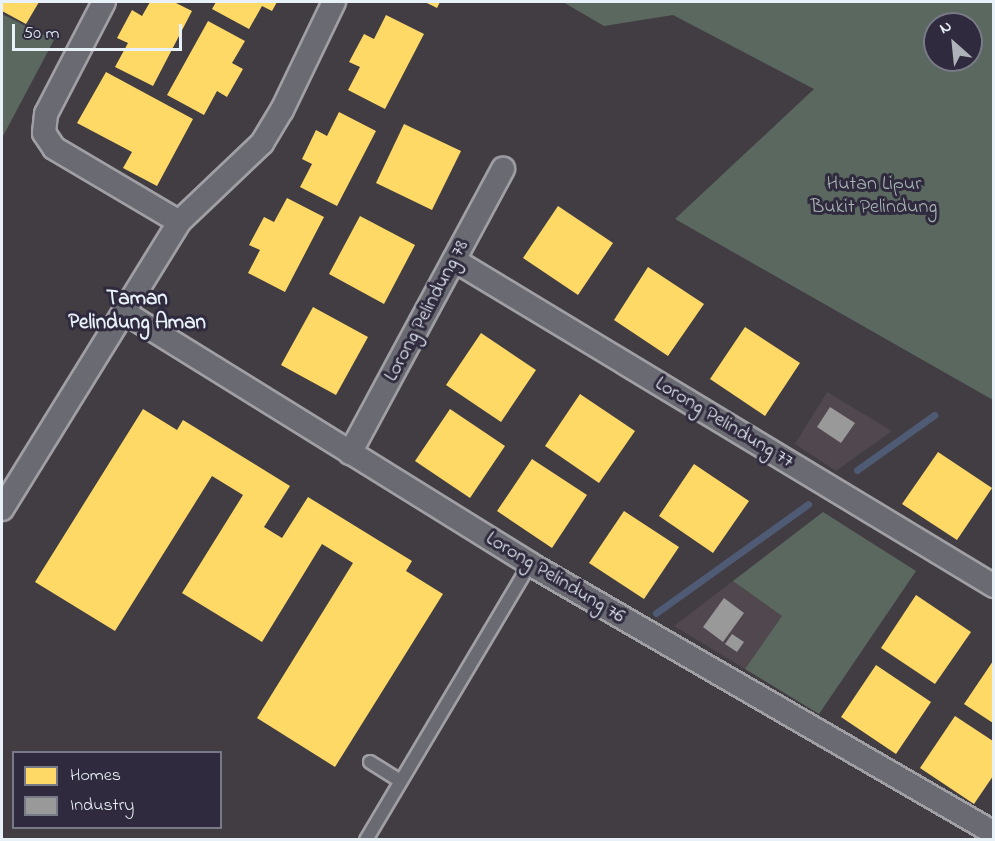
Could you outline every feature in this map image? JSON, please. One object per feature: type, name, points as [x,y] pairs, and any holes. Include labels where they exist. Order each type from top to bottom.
[{"type":"street","points":[[104,2],[45,114],[44,133],[54,148],[179,222]]},
{"type":"street","points":[[2,509],[179,222],[262,143],[282,110],[334,2]]},
{"type":"street","name":"Lorong Pelindung 78","points":[[350,453],[503,169]]},
{"type":"street","name":"Lorong Pelindung 77","points":[[454,260],[993,586]]},
{"type":"street","name":"Lorong Pelindung 76","points":[[124,312],[530,564],[993,833]]},
{"type":"lane","points":[[366,840],[530,564]]},
{"type":"lane","points":[[370,762],[401,781]]},
{"type":"shaded area","points":[[827,392],[892,431],[836,471],[795,444]]},
{"type":"shaded area","points":[[733,581],[782,616],[745,669],[674,626]]},
{"type":"green space","name":"Hutan Lipur Bukit Pelindung","points":[[563,2],[993,2],[993,400],[675,219],[814,89],[673,15],[604,26]]},
{"type":"green space","points":[[2,14],[54,40],[2,138]]},
{"type":"green space","points":[[823,512],[916,571],[819,714],[745,669],[782,616],[733,581]]},
{"type":"building: Homes","points":[[2,2],[39,2],[26,24],[2,11]]},
{"type":"building: Homes","points":[[150,2],[174,2],[192,11],[153,86],[115,67],[128,43],[117,38],[132,10],[142,16]]},
{"type":"building: Homes","points":[[216,2],[277,2],[272,11],[262,6],[249,29],[212,9]]},
{"type":"building: Homes","points":[[425,2],[440,2],[437,8]]},
{"type":"building: Homes","points":[[386,15],[424,34],[385,109],[348,90],[360,67],[349,62],[364,34],[374,39]]},
{"type":"building: Homes","points":[[208,21],[245,41],[232,63],[243,69],[227,97],[217,91],[204,115],[167,95]]},
{"type":"building: Homes","points":[[106,72],[193,119],[157,186],[123,168],[132,152],[77,123]]},
{"type":"building: Homes","points":[[339,112],[376,131],[337,206],[300,187],[312,164],[302,159],[316,130],[327,136]]},
{"type":"building: Homes","points":[[404,124],[461,151],[432,210],[376,183]]},
{"type":"building: Homes","points":[[287,198],[324,217],[285,292],[248,273],[260,250],[249,245],[264,217],[274,222]]},
{"type":"building: Homes","points":[[558,206],[613,243],[578,295],[523,258]]},
{"type":"building: Homes","points":[[360,216],[415,245],[384,304],[329,274]]},
{"type":"building: Homes","points":[[648,267],[704,304],[668,356],[614,320]]},
{"type":"building: Homes","points":[[313,307],[368,337],[336,395],[281,365]]},
{"type":"building: Homes","points":[[745,327],[800,363],[765,416],[710,379]]},
{"type":"building: Homes","points":[[481,333],[536,370],[501,422],[446,385]]},
{"type":"building: Homes","points":[[580,394],[635,431],[599,483],[545,446]]},
{"type":"building: Homes","points":[[143,409],[177,430],[183,420],[290,486],[264,527],[282,538],[308,497],[412,561],[406,571],[443,594],[335,767],[257,718],[353,563],[322,544],[262,642],[182,593],[243,495],[212,476],[115,631],[35,582]]},
{"type":"building: Homes","points":[[450,409],[505,446],[470,498],[415,461]]},
{"type":"building: Homes","points":[[938,452],[992,488],[957,540],[902,504]]},
{"type":"building: Homes","points":[[532,459],[587,495],[552,548],[497,511]]},
{"type":"building: Homes","points":[[694,464],[749,501],[713,553],[659,516]]},
{"type":"building: Homes","points":[[624,511],[679,547],[644,599],[589,563]]},
{"type":"building: Homes","points":[[916,595],[971,632],[935,684],[881,648]]},
{"type":"building: Homes","points":[[993,661],[993,723],[964,704]]},
{"type":"building: Homes","points":[[876,665],[931,702],[896,754],[841,717]]},
{"type":"building: Homes","points":[[955,716],[993,741],[993,776],[974,804],[920,768]]},
{"type":"building: Industry","points":[[830,407],[855,423],[841,443],[817,427]]},
{"type":"building: Industry","points":[[724,598],[744,613],[723,642],[703,627]]},
{"type":"building: Industry","points":[[732,634],[744,642],[737,652],[725,644]]},
{"type":"waterway","points":[[857,470],[934,415]]},
{"type":"waterway","points":[[656,613],[808,504]]},
{"type":"district","name":"Taman Pelindung Aman","points":[[137,311]]}]
